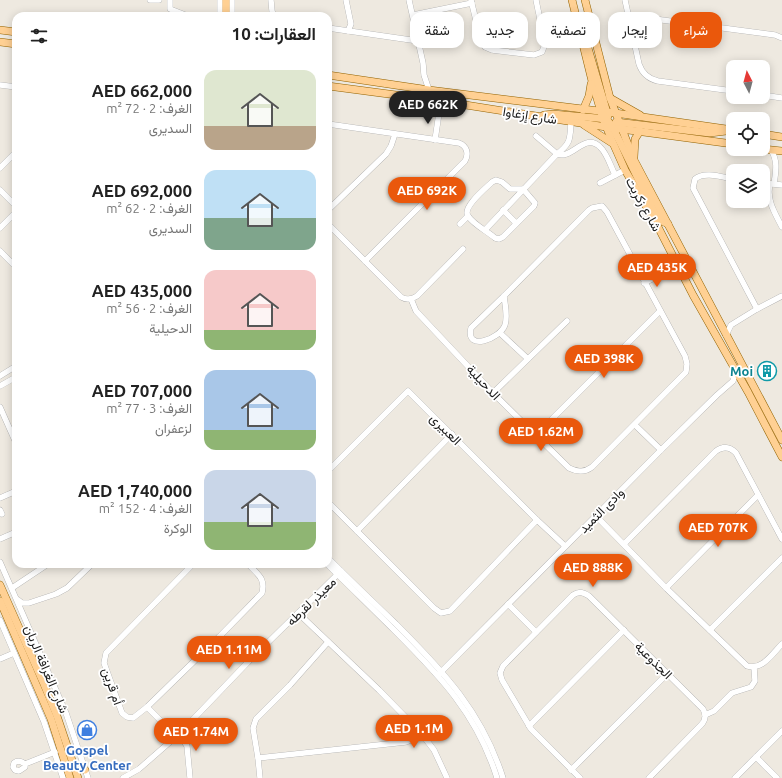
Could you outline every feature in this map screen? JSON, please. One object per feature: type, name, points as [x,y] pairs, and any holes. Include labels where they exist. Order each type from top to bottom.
[{"type":"main road","points":[[226,0],[226,12]]},
{"type":"main road","name":"شارع زكريت","points":[[572,0],[575,12]]},
{"type":"main road","name":"شارع زكريت","points":[[585,0],[610,98],[610,120],[613,143],[625,170],[742,381],[782,457]]},
{"type":"main road","points":[[0,30],[12,32]]},
{"type":"main road","points":[[0,42],[12,44]]},
{"type":"main road","name":"شارع زكريت","points":[[583,48],[592,82],[610,120],[634,160],[782,440]]},
{"type":"main road","points":[[589,48],[610,120],[656,215],[662,222],[668,224]]},
{"type":"main road","name":"شارع إزغاوا","points":[[332,76],[582,110],[640,131],[726,143]]},
{"type":"main road","points":[[582,110],[589,96],[592,82]]},
{"type":"main road","name":"شارع إزغاوا","points":[[332,87],[434,100],[571,122],[581,123],[644,117],[726,129]]},
{"type":"main road","points":[[610,98],[644,117]]},
{"type":"main road","points":[[539,117],[554,114],[710,133],[726,131]]},
{"type":"main road","points":[[581,123],[613,143]]},
{"type":"main road","points":[[634,160],[635,139],[640,131]]},
{"type":"main road","points":[[770,135],[782,137]]},
{"type":"main road","points":[[771,150],[782,152]]},
{"type":"main road","name":"شارع الغرافة الريان","points":[[0,585],[44,682],[78,778]]},
{"type":"main road","name":"شارع الغرافة الريان","points":[[0,601],[51,719],[70,778]]},
{"type":"main road","points":[[74,766],[85,770]]},
{"type":"street","points":[[150,0],[159,0]]},
{"type":"street","points":[[170,0],[170,9],[178,12]]},
{"type":"street","points":[[220,0],[220,12]]},
{"type":"street","points":[[232,0],[232,12]]},
{"type":"street","points":[[271,0],[272,12]]},
{"type":"street","points":[[346,0],[351,24],[348,31]]},
{"type":"street","points":[[409,0],[412,12]]},
{"type":"street","points":[[427,12],[472,2],[481,41],[485,48],[536,55],[542,52],[545,44],[536,0]]},
{"type":"street","points":[[625,0],[628,12]]},
{"type":"street","points":[[662,20],[775,35],[782,38]]},
{"type":"street","points":[[332,29],[410,40]]},
{"type":"street","points":[[420,48],[424,76],[429,90]]},
{"type":"street","points":[[636,48],[642,71],[658,81],[726,90]]},
{"type":"street","points":[[416,88],[421,83],[424,76]]},
{"type":"street","points":[[0,85],[12,86]]},
{"type":"street","points":[[770,96],[782,98]]},
{"type":"street","points":[[434,100],[439,113]]},
{"type":"street","points":[[435,140],[439,113],[447,102]]},
{"type":"street","points":[[484,230],[556,154],[566,147],[569,142],[571,122]]},
{"type":"street","points":[[332,125],[462,144],[467,152],[466,158],[366,261]]},
{"type":"street","points":[[332,206],[386,154],[391,146],[395,134]]},
{"type":"street","points":[[536,136],[560,156],[565,155],[585,143],[595,143],[602,149],[615,175]]},
{"type":"street","points":[[771,150],[776,160],[777,167]]},
{"type":"street","points":[[0,168],[12,156]]},
{"type":"street","points":[[782,159],[777,167],[768,193],[770,203],[782,227]]},
{"type":"street","points":[[600,183],[625,170]]},
{"type":"street","points":[[726,178],[706,175],[700,176],[695,180],[693,188],[757,309]]},
{"type":"street","points":[[494,181],[502,182],[512,190],[523,189],[535,203],[534,206],[501,238],[495,238],[478,226],[468,216],[466,210],[494,181]]},
{"type":"street","points":[[772,184],[782,185]]},
{"type":"street","points":[[0,190],[12,202]]},
{"type":"street","name":"الدحيلية","points":[[411,299],[416,311],[493,393],[569,468],[576,471],[583,472],[592,468],[682,376],[687,368],[685,356],[644,283],[607,212],[602,206],[597,206],[589,210],[471,328],[470,333],[471,337],[479,342],[492,338],[500,333]]},
{"type":"street","points":[[503,210],[516,223]]},
{"type":"street","points":[[0,228],[12,216]]},
{"type":"street","points":[[460,224],[468,216]]},
{"type":"street","points":[[332,228],[401,297],[406,299],[411,299],[417,296],[463,249]]},
{"type":"street","points":[[0,251],[12,262]]},
{"type":"street","points":[[644,283],[678,266]]},
{"type":"street","points":[[504,296],[506,320],[500,333],[528,359]]},
{"type":"street","points":[[726,335],[732,325],[757,309],[782,296]]},
{"type":"street","points":[[536,435],[660,311]]},
{"type":"street","points":[[493,393],[567,320]]},
{"type":"street","points":[[720,324],[732,325]]},
{"type":"street","points":[[0,376],[12,368]]},
{"type":"street","points":[[736,371],[733,381],[742,381]]},
{"type":"street","points":[[0,386],[12,379]]},
{"type":"street","name":"وادى الثميد","points":[[440,673],[661,450],[733,381]]},
{"type":"street","name":"العبيرى","points":[[332,467],[408,391],[565,546]]},
{"type":"street","points":[[0,407],[12,434]]},
{"type":"street","points":[[635,425],[661,450]]},
{"type":"street","points":[[357,531],[452,434]]},
{"type":"street","points":[[624,544],[719,448],[727,447],[734,450],[736,453],[782,539]]},
{"type":"street","points":[[0,498],[12,493]]},
{"type":"street","points":[[666,588],[758,495]]},
{"type":"street","points":[[332,506],[434,608],[441,613],[450,611],[537,520]]},
{"type":"street","points":[[596,516],[666,588],[747,666],[754,667],[760,665],[782,644]]},
{"type":"street","points":[[0,539],[12,534]]},
{"type":"street","points":[[710,630],[782,558]]},
{"type":"street","name":"شارع الغرافة الريان","points":[[0,562],[66,713],[88,778]]},
{"type":"street","points":[[332,563],[340,573],[465,700],[493,750],[503,778]]},
{"type":"street","points":[[332,567],[340,573]]},
{"type":"street","points":[[12,588],[42,568]]},
{"type":"street","points":[[17,599],[22,603],[29,603],[56,594],[67,588],[88,568]]},
{"type":"street","name":"أم قرين","points":[[189,568],[106,653],[104,663],[122,713],[127,716],[133,718],[147,707],[219,637],[262,592],[264,585],[263,580],[252,568]]},
{"type":"street","name":"معيذر لقرطه","points":[[123,778],[139,768],[179,734],[248,662],[340,573]]},
{"type":"street","name":"الجذوعية","points":[[580,778],[529,726],[502,680],[500,673],[503,666],[572,595],[583,592],[589,596],[702,709],[705,715]]},
{"type":"street","points":[[24,614],[29,603]]},
{"type":"street","points":[[508,604],[536,632]]},
{"type":"street","points":[[298,614],[379,690],[415,727],[434,750],[447,778]]},
{"type":"street","points":[[0,620],[44,722],[63,778]]},
{"type":"street","points":[[529,726],[624,630]]},
{"type":"street","points":[[219,637],[248,662]]},
{"type":"street","points":[[260,778],[253,728],[256,719],[290,685],[328,642]]},
{"type":"street","points":[[0,659],[14,653]]},
{"type":"street","points":[[649,778],[702,725],[705,715],[714,711],[732,693],[751,687],[755,681],[754,667]]},
{"type":"street","points":[[440,673],[472,721],[487,750],[497,778]]},
{"type":"street","points":[[571,770],[667,674]]},
{"type":"street","points":[[147,707],[164,724]]},
{"type":"street","points":[[400,742],[415,727]]},
{"type":"street","points":[[735,778],[782,731]]},
{"type":"street","points":[[179,734],[187,746],[190,778]]},
{"type":"street","points":[[258,758],[400,742],[411,740],[421,734]]},
{"type":"street","points":[[25,764],[55,752]]},
{"type":"street","points":[[756,757],[777,778]]},
{"type":"place","name":"Moi","points":[[767,371]]},
{"type":"place","name":"Gospel Beauty Center","points":[[87,730]]}]
